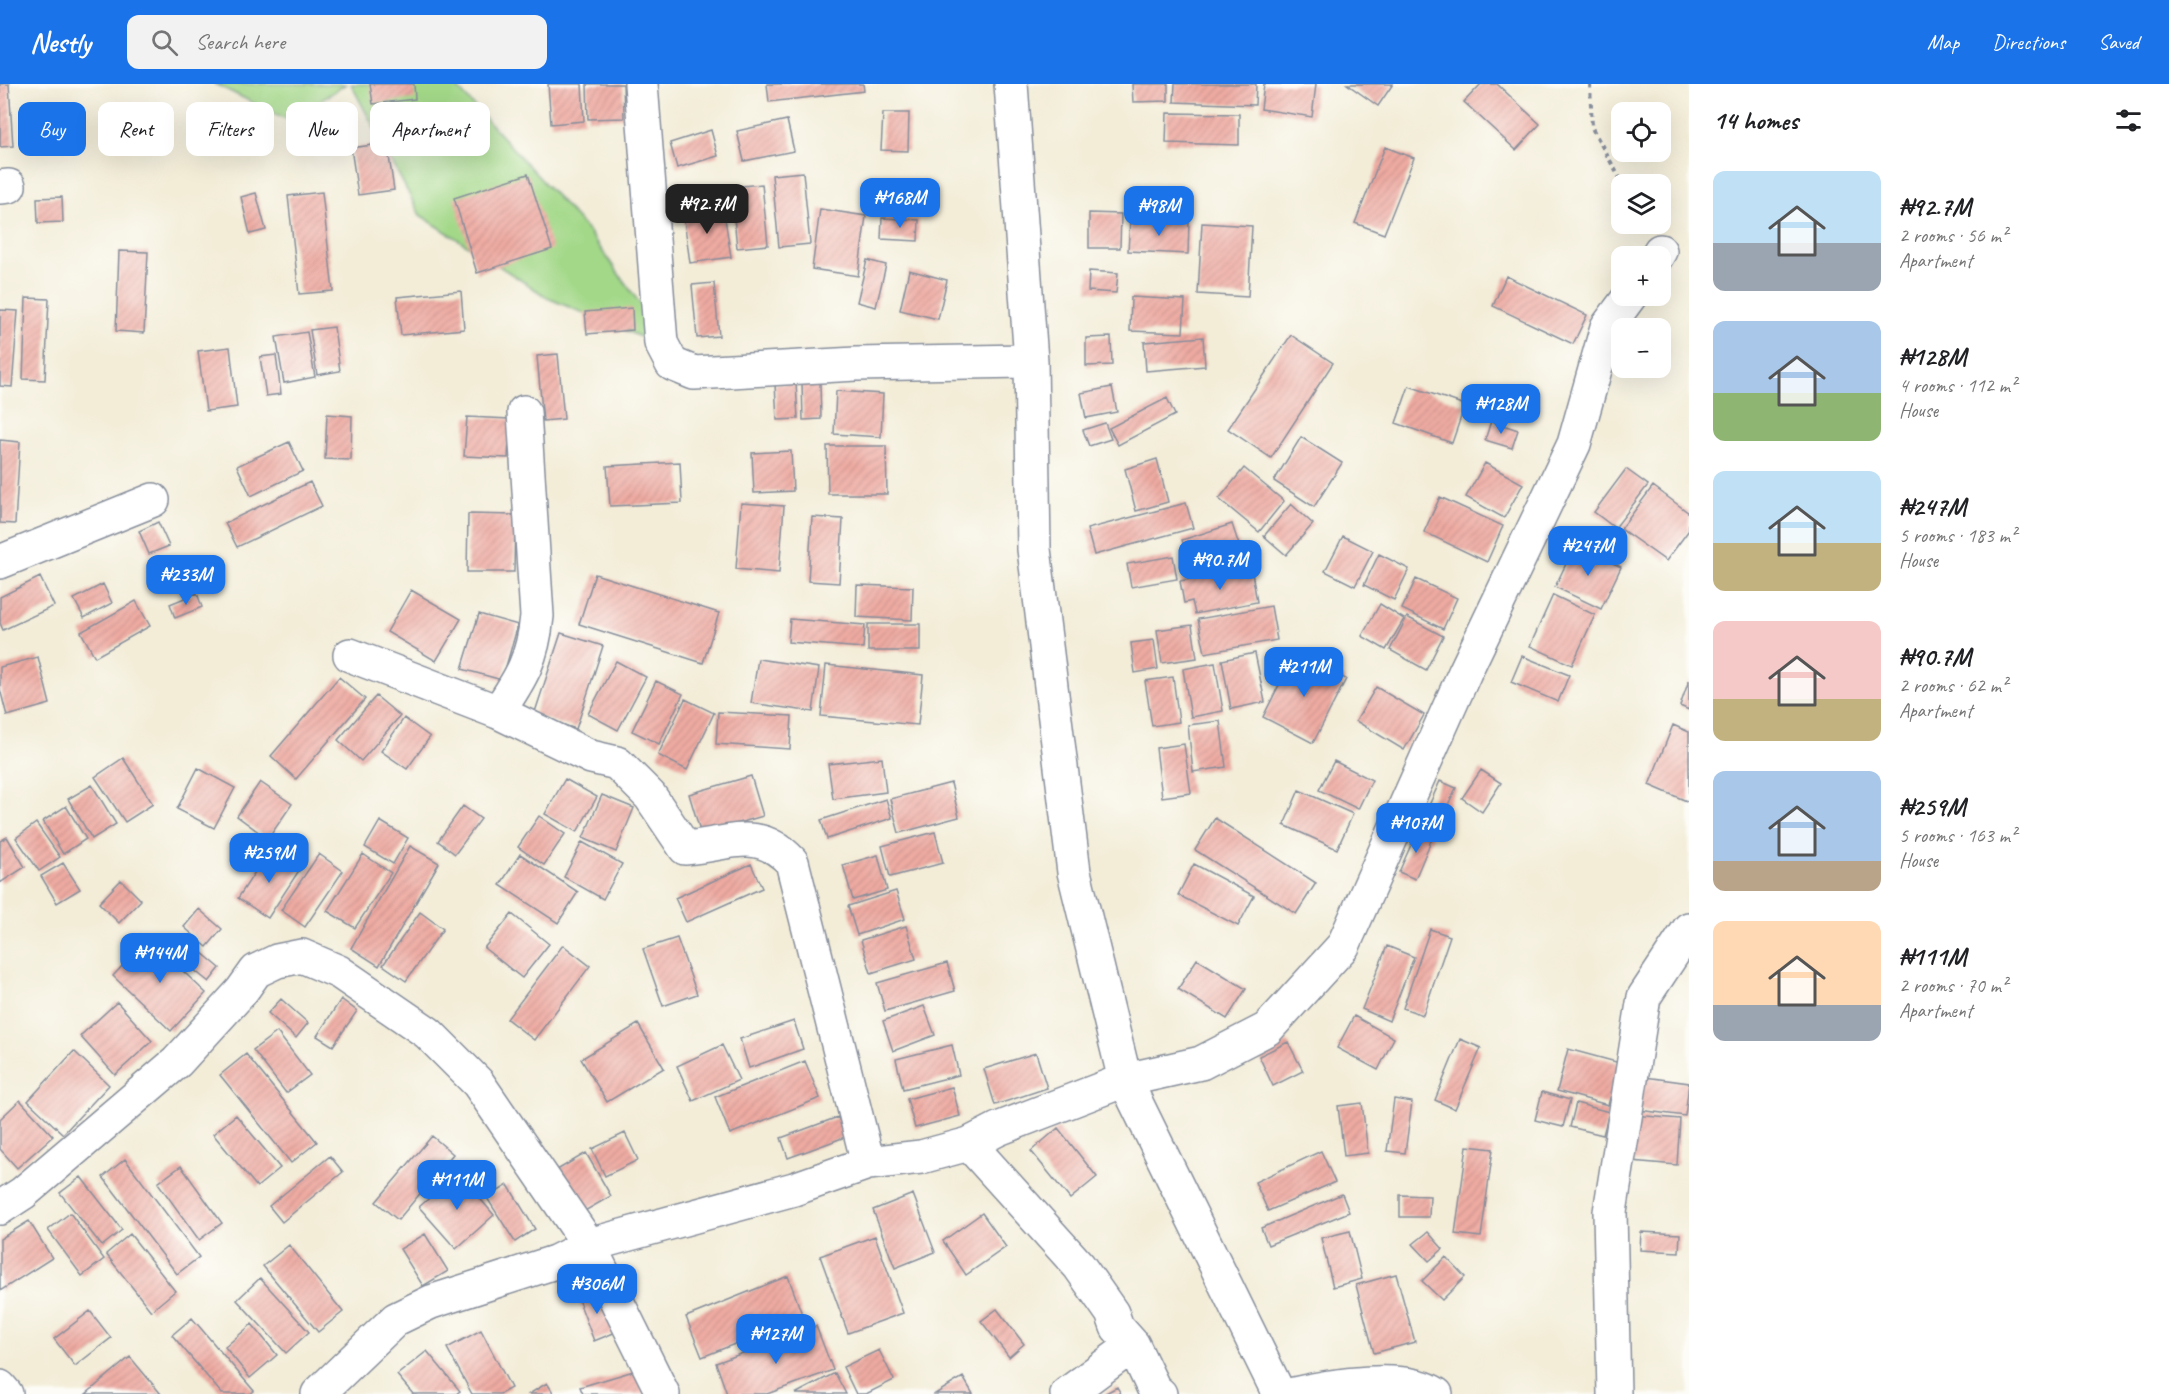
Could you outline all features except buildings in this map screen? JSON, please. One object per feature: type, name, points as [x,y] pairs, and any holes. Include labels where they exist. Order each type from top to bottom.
[{"type":"street","points":[[641,84],[661,343],[672,364],[693,373],[856,364],[1031,360]]},
{"type":"street","points":[[1011,84],[1031,360],[1034,549],[1074,872],[1125,1080],[1279,1394]]},
{"type":"street","points":[[318,1394],[396,1319],[431,1302],[555,1262],[589,1245],[794,1189],[868,1163],[921,1158],[969,1144],[998,1130],[1125,1080],[1202,1063],[1267,1029],[1343,946],[1465,672],[1574,444],[1607,327],[1623,306]]},
{"type":"street","points":[[498,712],[522,676],[534,640],[537,616],[524,412]]},
{"type":"street","points":[[0,562],[153,500]]},
{"type":"street","points":[[350,655],[498,712],[591,757],[617,763],[650,796],[685,848],[758,838],[779,848],[792,861],[868,1163]]},
{"type":"street","points":[[1614,1394],[1610,1212],[1644,997],[1689,928]]},
{"type":"street","points":[[0,1208],[23,1193],[177,1062],[241,993],[256,971],[277,961],[302,956],[339,972],[428,1033],[478,1083],[589,1245],[663,1394]]},
{"type":"street","points":[[969,1144],[1079,1266],[1112,1313],[1117,1327],[1133,1345],[1154,1389],[1160,1394]]},
{"type":"street","points":[[1067,1394],[1133,1345]]},
{"type":"street","points":[[1294,1394],[1330,1386],[1397,1384],[1430,1390],[1436,1394]]},
{"type":"street","points":[[0,1387],[6,1394]]},
{"type":"path","points":[[1590,84],[1592,128],[1617,174]]},
{"type":"green space","points":[[215,84],[346,84],[319,102],[286,102],[286,119],[274,113],[274,102],[251,102]]},
{"type":"green space","points":[[351,84],[454,84],[470,102],[370,102],[370,120]]},
{"type":"green space","points":[[490,123],[588,231],[674,351],[550,299],[420,215],[389,156],[490,156]]}]
